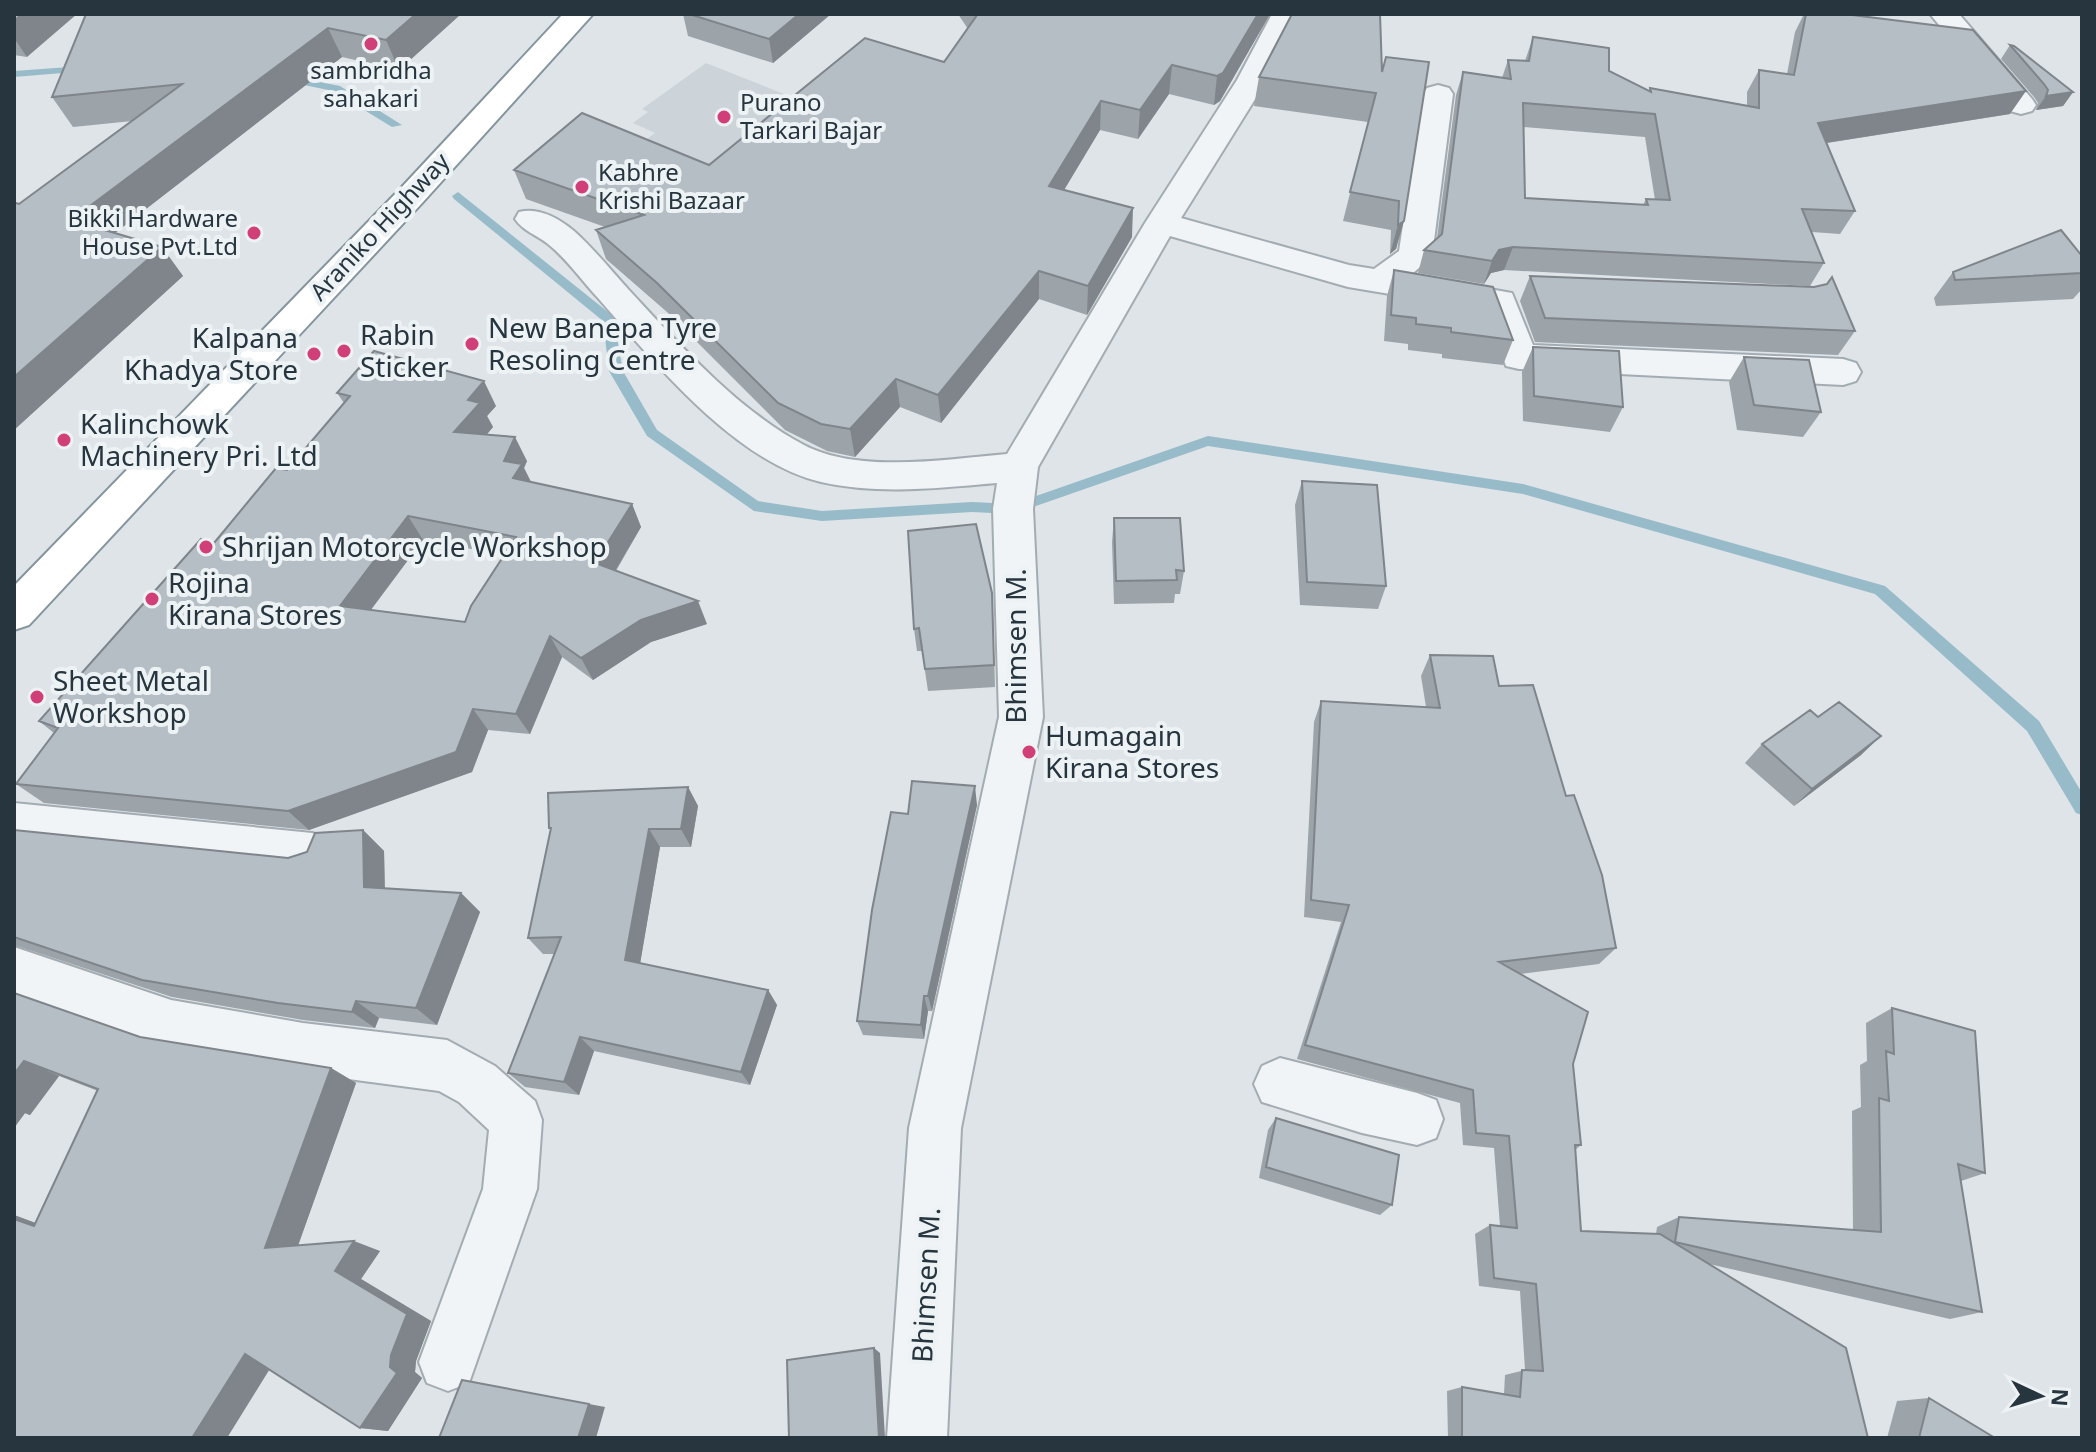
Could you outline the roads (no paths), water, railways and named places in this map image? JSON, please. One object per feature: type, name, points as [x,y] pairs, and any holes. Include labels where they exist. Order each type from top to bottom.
[{"type":"highway","name":"Araniko Highway","points":[[14,613],[412,195],[579,14]]},
{"type":"street","name":"Bhimsen M.","points":[[917,1438],[935,1128],[1021,717],[1013,509],[1019,467],[1161,223],[1252,80],[1286,14]]},
{"type":"street","points":[[1944,14],[2021,105]]},
{"type":"street","points":[[1380,281],[1415,256],[1438,94]]},
{"type":"street","points":[[531,219],[560,237],[728,409],[787,455],[815,467],[851,474],[921,475],[1019,467]]},
{"type":"street","points":[[1161,223],[1348,276],[1510,292],[1519,357],[1843,372]]},
{"type":"street","points":[[14,824],[312,854]]},
{"type":"street","points":[[14,971],[171,1025],[303,1048],[447,1066],[477,1084],[516,1120],[510,1189],[448,1362]]},
{"type":"street","points":[[1280,1084],[1417,1119]]},
{"type":"waterway","points":[[14,74],[83,69]]},
{"type":"waterway","points":[[289,79],[336,88],[396,125]]},
{"type":"waterway","points":[[458,196],[609,319],[616,371],[652,433],[754,506],[822,516],[972,507],[1013,509],[1208,441],[1523,489],[1880,590],[2033,726],[2082,808]]},
{"type":"place","name":"sambridha sahakari","points":[[371,44]]},
{"type":"place","name":"Purano Tarkari Bajar","points":[[724,117]]},
{"type":"place","name":"Kabhre Krishi Bazaar","points":[[582,187]]},
{"type":"place","name":"Bikki Hardware House Pvt.Ltd","points":[[254,233]]},
{"type":"place","name":"New Banepa Tyre Resoling Centre","points":[[472,344]]},
{"type":"place","name":"Rabin Sticker","points":[[344,351]]},
{"type":"place","name":"Kalpana Khadya Store","points":[[314,354]]},
{"type":"place","name":"Kalinchowk Machinery Pri. Ltd","points":[[64,440]]},
{"type":"place","name":"Shrijan Motorcycle Workshop","points":[[206,547]]},
{"type":"place","name":"Rojina Kirana Stores","points":[[152,599]]},
{"type":"place","name":"Sheet Metal Workshop","points":[[37,697]]},
{"type":"place","name":"Humagain Kirana Stores","points":[[1029,752]]}]
